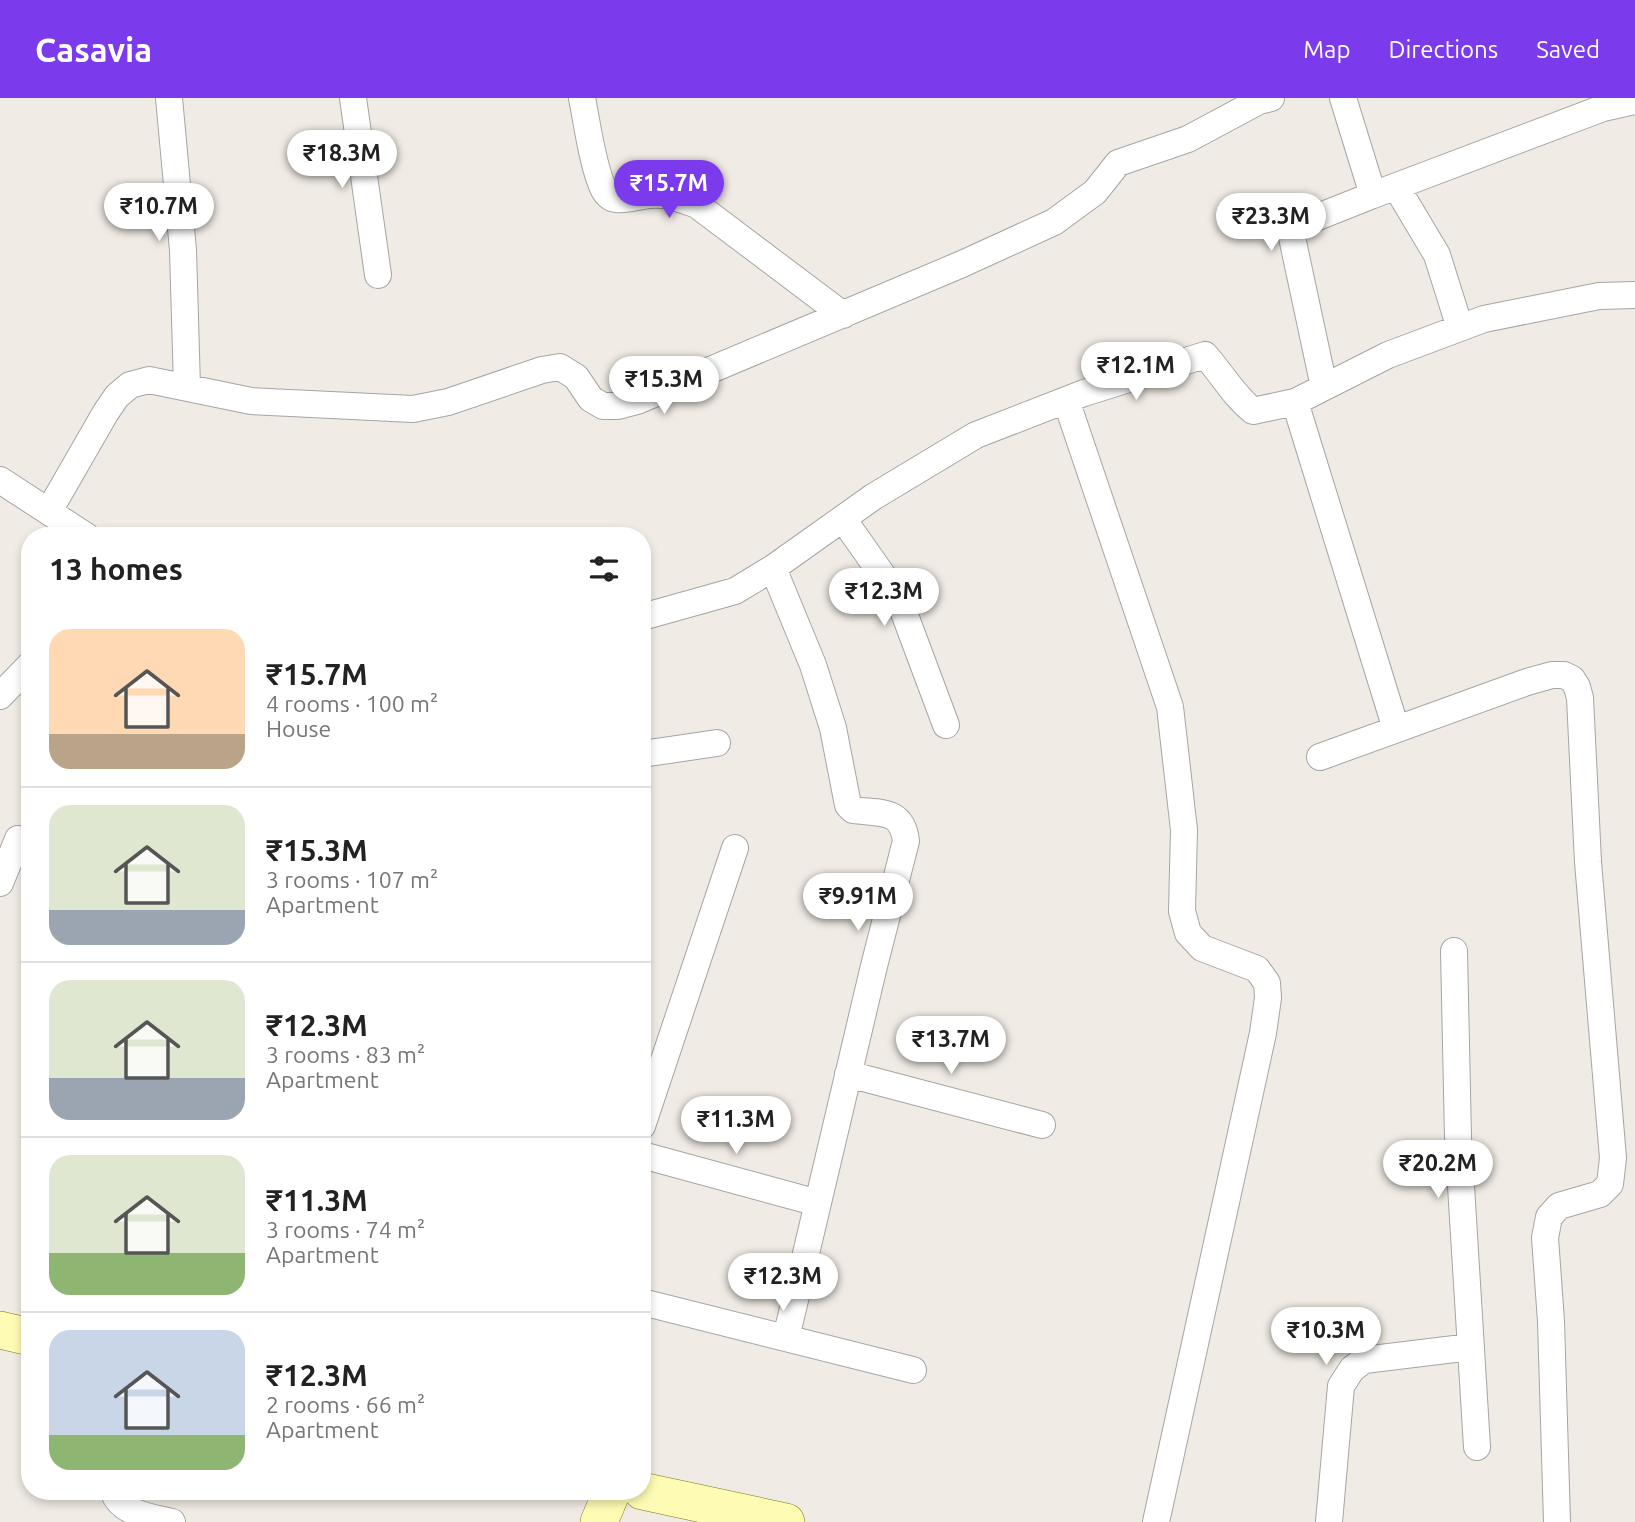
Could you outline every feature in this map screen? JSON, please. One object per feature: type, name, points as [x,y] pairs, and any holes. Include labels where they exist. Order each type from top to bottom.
[{"type":"street","points":[[169,98],[183,250],[187,387]]},
{"type":"street","points":[[353,98],[378,275]]},
{"type":"street","points":[[582,98],[601,179],[608,196],[614,200],[622,200],[649,195],[672,195],[696,205],[843,315]]},
{"type":"street","points":[[49,511],[117,396],[130,384],[149,380],[251,401],[413,409],[447,402],[542,370],[560,367],[576,377],[591,399],[603,406],[618,406],[637,401],[843,315],[1054,222],[1095,192],[1118,163],[1188,139],[1259,101],[1271,98]]},
{"type":"street","points":[[1343,98],[1385,191],[1437,255],[1460,328]]},
{"type":"street","points":[[1324,387],[1290,228],[1603,108],[1635,101]]},
{"type":"street","points":[[651,614],[735,591],[773,568],[873,497],[976,435],[1066,400],[1205,355],[1239,400],[1254,411],[1295,401],[1388,355],[1484,319],[1599,296],[1635,295]]},
{"type":"street","points":[[1066,400],[1170,707],[1184,830],[1181,911],[1188,933],[1202,948],[1257,969],[1267,983],[1268,998],[1263,1033],[1156,1522]]},
{"type":"street","points":[[1295,401],[1396,729]]},
{"type":"street","points":[[0,480],[73,527]]},
{"type":"street","points":[[843,519],[886,580],[903,610],[946,725]]},
{"type":"street","points":[[773,568],[813,665],[833,728],[848,805],[853,810],[892,815],[901,821],[906,841],[786,1338]]},
{"type":"street","points":[[0,696],[21,674]]},
{"type":"street","points":[[1320,757],[1552,675],[1564,675],[1572,679],[1577,687],[1580,698],[1588,862],[1613,1158],[1610,1184],[1600,1194],[1559,1206],[1549,1217],[1545,1238],[1551,1321],[1557,1522]]},
{"type":"street","points":[[651,753],[718,743]]},
{"type":"street","points":[[0,883],[18,839]]},
{"type":"street","points":[[651,1099],[735,848]]},
{"type":"street","points":[[1454,951],[1458,1137],[1477,1447]]},
{"type":"street","points":[[848,1073],[1042,1125]]},
{"type":"street","points":[[651,1157],[818,1203]]},
{"type":"street","points":[[651,1304],[913,1370]]},
{"type":"street","points":[[0,1330],[21,1335]]},
{"type":"street","points":[[1329,1522],[1341,1386],[1352,1369],[1364,1360],[1471,1348]]},
{"type":"street","points":[[651,1493],[786,1522]]},
{"type":"street","points":[[116,1500],[142,1515],[172,1522]]},
{"type":"street","points":[[598,1522],[608,1500]]}]
